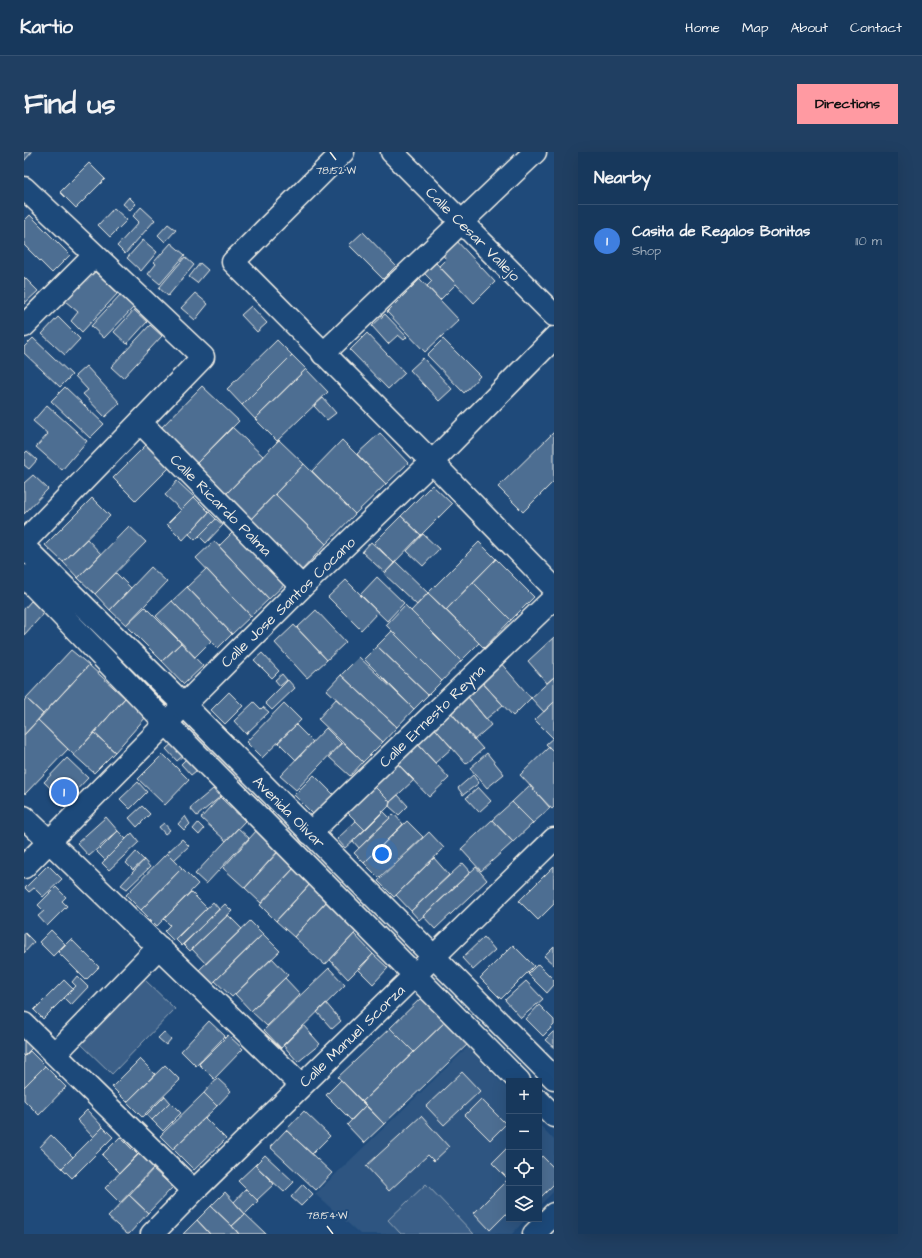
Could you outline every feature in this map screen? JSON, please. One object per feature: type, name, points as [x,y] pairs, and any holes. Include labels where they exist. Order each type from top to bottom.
[{"type":"street","points":[[343,152],[233,262],[432,462],[554,588]]},
{"type":"street","name":"Calle Cesar Vallejo","points":[[392,152],[554,316]]},
{"type":"street","points":[[323,354],[535,152]]},
{"type":"street","points":[[24,188],[203,357],[24,542]]},
{"type":"street","points":[[24,326],[95,256]]},
{"type":"street","name":"Calle Jose Santos Cocano","points":[[24,867],[302,587],[432,462],[554,338]]},
{"type":"street","name":"Calle Ricardo Palma","points":[[140,422],[302,587]]},
{"type":"street","name":"Avenida Olivar","points":[[24,547],[30,576],[166,724],[516,1078]]},
{"type":"street","name":"Avenida Olivar","points":[[30,576],[184,705],[554,1078]]},
{"type":"street","name":"Calle Ernesto Reyna","points":[[310,833],[554,598]]},
{"type":"street","points":[[24,817],[301,1085]]},
{"type":"street","name":"Calle Manuel Scorza","points":[[152,1234],[301,1085],[554,839]]},
{"type":"street","points":[[55,1054],[159,947]]},
{"type":"street","points":[[24,1024],[194,1191]]},
{"type":"street","points":[[542,1104],[554,1116]]},
{"type":"street","points":[[534,1234],[554,1214]]},
{"type":"shaded area","points":[[144,979],[175,1009],[112,1074],[81,1044]]},
{"type":"shaded area","points":[[468,1047],[506,1088],[506,1222],[523,1222],[512,1234],[360,1234],[315,1194]]},
{"type":"shaded area","points":[[542,1127],[554,1140],[554,1191],[542,1203]]},
{"type":"shaded area","points":[[426,1184],[474,1234],[401,1234],[388,1220]]},
{"type":"building","points":[[24,152],[32,152],[24,161]]},
{"type":"building","points":[[89,163],[105,179],[76,208],[60,192]]},
{"type":"building","points":[[129,197],[136,204],[130,210],[123,204]]},
{"type":"building","points":[[141,207],[155,220],[125,254],[117,246],[139,222],[133,216]]},
{"type":"building","points":[[114,208],[127,220],[110,237],[98,225]]},
{"type":"building","points":[[30,215],[70,255],[52,273],[24,245],[24,221]]},
{"type":"building","points":[[168,224],[176,230],[165,242],[158,235]]},
{"type":"building","points":[[363,232],[396,266],[383,279],[349,245]]},
{"type":"building","points":[[455,239],[495,282],[474,303],[439,266],[446,259],[440,252]]},
{"type":"building","points":[[143,240],[157,252],[141,271],[127,258]]},
{"type":"building","points":[[171,243],[185,255],[160,284],[148,274],[156,264],[154,262]]},
{"type":"building","points":[[185,257],[194,265],[168,296],[159,288]]},
{"type":"building","points":[[200,263],[208,270],[197,283],[189,277]]},
{"type":"building","points":[[436,263],[456,284],[440,300],[427,286],[432,281],[424,273]]},
{"type":"building","points":[[93,270],[118,293],[82,332],[71,321],[78,312],[65,301]]},
{"type":"building","points":[[24,277],[38,291],[24,304]]},
{"type":"building","points":[[420,279],[459,320],[425,352],[387,312]]},
{"type":"building","points":[[195,293],[208,304],[195,320],[181,308]]},
{"type":"building","points":[[121,294],[134,307],[104,338],[91,326]]},
{"type":"building","points":[[251,306],[267,323],[257,332],[241,315]]},
{"type":"building","points":[[134,310],[147,322],[127,344],[114,332]]},
{"type":"building","points":[[385,314],[407,337],[404,340],[398,335],[388,344],[372,326]]},
{"type":"building","points":[[58,317],[80,339],[65,355],[42,334]]},
{"type":"building","points":[[150,325],[162,336],[123,378],[111,367]]},
{"type":"building","points":[[367,333],[405,373],[388,389],[350,350]]},
{"type":"building","points":[[33,338],[72,375],[60,387],[24,353],[24,347]]},
{"type":"building","points":[[443,339],[480,376],[464,393],[427,355]]},
{"type":"building","points":[[277,340],[292,355],[242,405],[227,389]]},
{"type":"building","points":[[292,355],[306,369],[255,419],[242,405]]},
{"type":"building","points":[[423,358],[452,389],[439,401],[410,370]]},
{"type":"building","points":[[86,366],[120,403],[105,417],[83,394],[88,390],[75,376]]},
{"type":"building","points":[[306,369],[328,392],[277,441],[255,419]]},
{"type":"building","points":[[202,386],[239,421],[194,466],[158,431]]},
{"type":"building","points":[[65,387],[104,424],[90,438],[51,401]]},
{"type":"building","points":[[323,398],[336,413],[327,420],[314,406]]},
{"type":"building","points":[[47,405],[87,441],[62,470],[36,447],[48,434],[33,421]]},
{"type":"building","points":[[232,427],[263,456],[225,495],[194,466]]},
{"type":"building","points":[[554,432],[554,481],[523,512],[498,487]]},
{"type":"building","points":[[380,433],[408,463],[386,484],[357,454]]},
{"type":"building","points":[[279,440],[304,464],[250,520],[225,495]]},
{"type":"building","points":[[342,440],[386,484],[355,514],[312,471]]},
{"type":"building","points":[[148,443],[171,466],[136,501],[113,478]]},
{"type":"building","points":[[27,451],[37,460],[29,469],[24,465],[24,454]]},
{"type":"building","points":[[304,464],[355,514],[326,544],[275,494]]},
{"type":"building","points":[[33,475],[48,489],[24,514],[24,483]]},
{"type":"building","points":[[177,481],[194,497],[181,510],[165,495]]},
{"type":"building","points":[[432,485],[452,504],[421,535],[401,516]]},
{"type":"building","points":[[275,494],[326,544],[302,570],[250,520]]},
{"type":"building","points":[[194,497],[209,512],[183,540],[167,524]]},
{"type":"building","points":[[92,498],[110,516],[63,562],[45,545]]},
{"type":"building","points":[[209,512],[216,519],[195,540],[189,534]]},
{"type":"building","points":[[401,516],[421,535],[394,563],[374,543]]},
{"type":"building","points":[[216,519],[223,525],[206,543],[199,536]]},
{"type":"building","points":[[129,526],[146,542],[95,594],[78,578]]},
{"type":"building","points":[[237,528],[288,581],[269,599],[219,546]]},
{"type":"building","points":[[423,534],[439,549],[423,566],[407,551]]},
{"type":"building","points":[[87,539],[101,554],[78,578],[63,562]]},
{"type":"building","points":[[214,541],[269,599],[251,616],[196,558]]},
{"type":"building","points":[[371,542],[394,563],[385,573],[362,552]]},
{"type":"building","points":[[479,542],[496,559],[446,610],[428,593]]},
{"type":"building","points":[[496,559],[534,597],[511,620],[473,582]]},
{"type":"building","points":[[396,562],[428,593],[417,605],[384,574]]},
{"type":"building","points":[[151,567],[167,582],[126,625],[110,610]]},
{"type":"building","points":[[206,569],[251,616],[232,634],[187,587]]},
{"type":"building","points":[[116,573],[131,588],[110,610],[95,594]]},
{"type":"building","points":[[377,577],[404,603],[387,621],[360,595]]},
{"type":"building","points":[[346,580],[378,612],[361,630],[328,597]]},
{"type":"building","points":[[473,582],[511,620],[484,648],[446,610]]},
{"type":"building","points":[[187,587],[232,634],[218,648],[172,601]]},
{"type":"building","points":[[428,593],[479,643],[461,661],[411,611]]},
{"type":"building","points":[[31,601],[44,613],[24,635],[24,609]]},
{"type":"building","points":[[172,601],[211,641],[195,657],[156,616]]},
{"type":"building","points":[[405,605],[461,661],[442,681],[386,625]]},
{"type":"building","points":[[145,607],[181,643],[162,661],[126,625]]},
{"type":"building","points":[[316,610],[346,642],[327,660],[297,628]]},
{"type":"building","points":[[294,625],[327,660],[307,678],[275,643]]},
{"type":"building","points":[[392,631],[442,681],[428,695],[377,646]]},
{"type":"building","points":[[554,637],[554,677],[547,683],[528,661]]},
{"type":"building","points":[[181,643],[203,666],[184,684],[162,661]]},
{"type":"building","points":[[377,646],[428,695],[414,709],[364,659]]},
{"type":"building","points":[[71,650],[89,665],[43,714],[26,698]]},
{"type":"building","points":[[262,653],[279,671],[272,678],[254,660]]},
{"type":"building","points":[[359,657],[414,709],[397,727],[341,675]]},
{"type":"building","points":[[499,661],[531,698],[513,716],[479,679]]},
{"type":"building","points":[[89,665],[125,698],[74,755],[38,720]]},
{"type":"building","points":[[282,674],[287,680],[280,686],[275,680]]},
{"type":"building","points":[[341,675],[397,727],[383,742],[327,690]]},
{"type":"building","points":[[554,677],[554,702],[544,712],[531,698]]},
{"type":"building","points":[[479,679],[503,705],[486,719],[464,692]]},
{"type":"building","points":[[288,680],[295,688],[272,710],[265,703]]},
{"type":"building","points":[[229,692],[243,706],[225,724],[211,710]]},
{"type":"building","points":[[464,692],[491,725],[474,740],[446,707]]},
{"type":"building","points":[[26,698],[43,714],[24,735],[24,701]]},
{"type":"building","points":[[125,698],[146,717],[115,752],[94,733]]},
{"type":"building","points":[[336,699],[383,742],[363,762],[318,719]]},
{"type":"building","points":[[254,702],[261,709],[263,707],[269,712],[246,734],[234,721]]},
{"type":"building","points":[[554,702],[554,737],[553,738],[535,720]]},
{"type":"building","points":[[284,703],[301,720],[262,758],[246,742]]},
{"type":"building","points":[[448,709],[483,749],[466,764],[431,724]]},
{"type":"building","points":[[38,720],[68,749],[25,794],[24,735]]},
{"type":"building","points":[[431,724],[452,748],[435,763],[414,740]]},
{"type":"building","points":[[296,725],[313,742],[296,760],[278,742]]},
{"type":"building","points":[[326,728],[341,743],[296,790],[280,776]]},
{"type":"building","points":[[94,733],[115,752],[94,773],[74,755]]},
{"type":"building","points":[[554,737],[554,752],[546,744]]},
{"type":"building","points":[[414,740],[449,778],[429,797],[393,759]]},
{"type":"building","points":[[175,741],[186,753],[177,761],[166,749]]},
{"type":"building","points":[[343,742],[363,762],[350,776],[329,757]]},
{"type":"building","points":[[549,747],[554,752],[554,807],[552,809],[520,775]]},
{"type":"building","points":[[487,753],[504,774],[487,788],[470,768]]},
{"type":"building","points":[[163,754],[189,780],[165,805],[138,779]]},
{"type":"building","points":[[190,755],[201,767],[191,775],[181,764]]},
{"type":"building","points":[[67,758],[88,778],[65,802],[44,782]]},
{"type":"building","points":[[398,764],[414,780],[390,802],[374,786]]},
{"type":"building","points":[[314,775],[334,795],[314,815],[294,795]]},
{"type":"building","points":[[473,775],[479,783],[463,795],[458,788]]},
{"type":"building","points":[[138,782],[147,792],[130,809],[120,799]]},
{"type":"building","points":[[372,784],[390,802],[389,806],[365,830],[345,810]]},
{"type":"building","points":[[530,785],[550,808],[533,823],[512,802]]},
{"type":"building","points":[[478,787],[491,801],[479,812],[466,798]]},
{"type":"building","points":[[213,789],[220,797],[197,816],[190,808]]},
{"type":"building","points":[[398,795],[408,806],[399,815],[389,806],[390,802]]},
{"type":"building","points":[[220,797],[245,821],[226,841],[201,818]]},
{"type":"building","points":[[512,802],[533,823],[513,842],[492,820]]},
{"type":"building","points":[[142,806],[150,814],[137,827],[129,818]]},
{"type":"building","points":[[383,811],[390,818],[359,848],[353,841]]},
{"type":"building","points":[[394,814],[403,824],[364,863],[354,853]]},
{"type":"building","points":[[185,816],[190,824],[184,830],[178,824]]},
{"type":"building","points":[[106,817],[118,831],[89,856],[77,843]]},
{"type":"building","points":[[492,820],[513,842],[481,871],[461,849]]},
{"type":"building","points":[[356,821],[365,830],[345,848],[337,839]]},
{"type":"building","points":[[407,821],[423,837],[379,878],[364,863]]},
{"type":"building","points":[[164,823],[170,830],[165,834],[159,827]]},
{"type":"building","points":[[198,823],[204,829],[199,835],[193,829]]},
{"type":"building","points":[[238,828],[249,838],[206,884],[195,874]]},
{"type":"building","points":[[257,830],[279,850],[245,888],[223,868]]},
{"type":"building","points":[[118,831],[126,839],[105,860],[97,852]]},
{"type":"building","points":[[429,832],[444,848],[394,897],[378,881]]},
{"type":"building","points":[[132,833],[139,842],[109,870],[102,863]]},
{"type":"building","points":[[182,839],[189,846],[174,860],[167,853]]},
{"type":"building","points":[[136,852],[144,860],[133,870],[126,863]]},
{"type":"building","points":[[278,852],[294,868],[261,903],[245,888]]},
{"type":"building","points":[[167,853],[182,868],[141,910],[126,895]]},
{"type":"building","points":[[434,858],[449,875],[411,911],[396,895]]},
{"type":"building","points":[[144,860],[150,867],[127,889],[121,885]]},
{"type":"building","points":[[463,863],[471,872],[419,920],[411,911]]},
{"type":"building","points":[[48,865],[62,879],[43,897],[34,888],[29,892],[25,888]]},
{"type":"building","points":[[554,866],[554,904],[538,920],[519,901]]},
{"type":"building","points":[[476,867],[487,880],[435,929],[423,916]]},
{"type":"building","points":[[182,868],[198,884],[157,926],[141,910]]},
{"type":"building","points":[[294,868],[311,883],[276,921],[260,905]]},
{"type":"building","points":[[311,883],[329,899],[294,937],[276,921]]},
{"type":"building","points":[[56,887],[66,897],[62,901],[67,906],[47,926],[38,916],[44,911],[38,905]]},
{"type":"building","points":[[191,892],[207,908],[174,941],[164,931],[170,925],[164,919]]},
{"type":"building","points":[[213,902],[219,909],[182,946],[175,939]]},
{"type":"building","points":[[326,902],[357,931],[325,965],[294,937]]},
{"type":"building","points":[[225,904],[232,911],[190,951],[183,944]]},
{"type":"building","points":[[228,915],[242,929],[206,964],[192,949]]},
{"type":"building","points":[[250,921],[263,934],[212,984],[199,970]]},
{"type":"building","points":[[51,930],[65,944],[53,956],[39,942]]},
{"type":"building","points":[[24,932],[34,942],[24,953]]},
{"type":"building","points":[[263,934],[280,951],[232,997],[215,981]]},
{"type":"building","points":[[354,934],[373,954],[348,979],[330,960]]},
{"type":"building","points":[[484,937],[495,950],[473,970],[462,958]]},
{"type":"building","points":[[71,939],[99,967],[86,980],[58,952]]},
{"type":"building","points":[[513,945],[534,966],[501,999],[480,978]]},
{"type":"building","points":[[554,946],[554,965],[544,956]]},
{"type":"building","points":[[373,954],[388,968],[373,984],[359,970]]},
{"type":"building","points":[[272,958],[288,975],[251,1011],[235,994]]},
{"type":"building","points":[[538,964],[554,980],[554,985],[547,993],[528,974]]},
{"type":"building","points":[[329,968],[345,985],[281,1048],[264,1030]]},
{"type":"building","points":[[77,976],[88,987],[71,1005],[64,998],[76,986],[72,982]]},
{"type":"building","points":[[285,978],[300,994],[267,1026],[251,1011]]},
{"type":"building","points":[[64,980],[73,989],[43,1019],[34,1010]]},
{"type":"building","points":[[526,981],[543,999],[521,1018],[505,1000]]},
{"type":"building","points":[[423,996],[447,1020],[414,1052],[390,1028]]},
{"type":"building","points":[[326,1003],[341,1021],[332,1029],[317,1012]]},
{"type":"building","points":[[539,1005],[554,1020],[554,1025],[543,1036],[526,1019]]},
{"type":"building","points":[[447,1020],[469,1043],[384,1124],[362,1102]]},
{"type":"building","points":[[209,1021],[225,1036],[196,1066],[181,1051]]},
{"type":"building","points":[[303,1025],[320,1044],[298,1062],[283,1045]]},
{"type":"building","points":[[390,1028],[414,1052],[362,1102],[338,1077]]},
{"type":"building","points":[[554,1031],[554,1048],[545,1040]]},
{"type":"building","points":[[164,1032],[171,1039],[166,1045],[158,1038]]},
{"type":"building","points":[[228,1035],[243,1049],[214,1079],[199,1064]]},
{"type":"building","points":[[24,1039],[33,1047],[24,1056]]},
{"type":"building","points":[[30,1051],[45,1066],[24,1087],[24,1057]]},
{"type":"building","points":[[140,1059],[155,1074],[127,1102],[112,1087]]},
{"type":"building","points":[[165,1065],[180,1080],[142,1117],[127,1102]]},
{"type":"building","points":[[45,1066],[66,1087],[39,1115],[24,1100],[24,1087]]},
{"type":"building","points":[[462,1072],[480,1091],[444,1125],[426,1106]]},
{"type":"building","points":[[217,1078],[231,1091],[217,1106],[204,1093]]},
{"type":"building","points":[[341,1080],[366,1105],[351,1120],[326,1095]]},
{"type":"building","points":[[204,1093],[217,1106],[173,1149],[160,1136]]},
{"type":"building","points":[[165,1096],[170,1102],[152,1120],[146,1115]]},
{"type":"building","points":[[481,1099],[506,1124],[490,1140],[465,1115]]},
{"type":"building","points":[[170,1102],[181,1113],[163,1131],[152,1120]]},
{"type":"building","points":[[366,1105],[384,1124],[364,1143],[347,1125]]},
{"type":"building","points":[[87,1110],[103,1127],[93,1137],[77,1120]]},
{"type":"building","points":[[304,1111],[330,1136],[312,1154],[286,1130]]},
{"type":"building","points":[[421,1116],[449,1147],[434,1161],[428,1155],[389,1191],[366,1166]]},
{"type":"building","points":[[205,1118],[226,1139],[194,1170],[173,1149]]},
{"type":"building","points":[[103,1127],[113,1137],[72,1178],[62,1168]]},
{"type":"building","points":[[286,1130],[332,1173],[316,1190],[270,1147]]},
{"type":"building","points":[[51,1135],[73,1157],[62,1168],[40,1147]]},
{"type":"building","points":[[120,1137],[138,1155],[120,1173],[102,1155]]},
{"type":"building","points":[[506,1149],[506,1177],[492,1163]]},
{"type":"building","points":[[139,1153],[154,1167],[120,1203],[105,1188]]},
{"type":"building","points":[[265,1155],[294,1182],[284,1192],[255,1165]]},
{"type":"building","points":[[542,1156],[554,1168],[554,1184],[542,1196]]},
{"type":"building","points":[[255,1165],[274,1184],[257,1200],[238,1181]]},
{"type":"building","points":[[153,1169],[173,1187],[148,1213],[129,1195]]},
{"type":"building","points":[[506,1181],[506,1214],[490,1230],[474,1213]]},
{"type":"building","points":[[303,1184],[313,1194],[301,1206],[291,1197]]},
{"type":"building","points":[[246,1189],[258,1201],[245,1214],[234,1202]]},
{"type":"building","points":[[225,1192],[245,1214],[232,1226],[211,1206]]},
{"type":"building","points":[[129,1195],[148,1213],[129,1234],[127,1234],[108,1217]]},
{"type":"building","points":[[211,1206],[239,1234],[210,1234],[197,1220]]},
{"type":"building","points":[[245,1214],[266,1234],[239,1234],[232,1226]]},
{"type":"building","points":[[197,1220],[210,1234],[183,1234]]},
{"type":"place","name":"Casita de Regalos Bonitas","points":[[64,792]]}]
